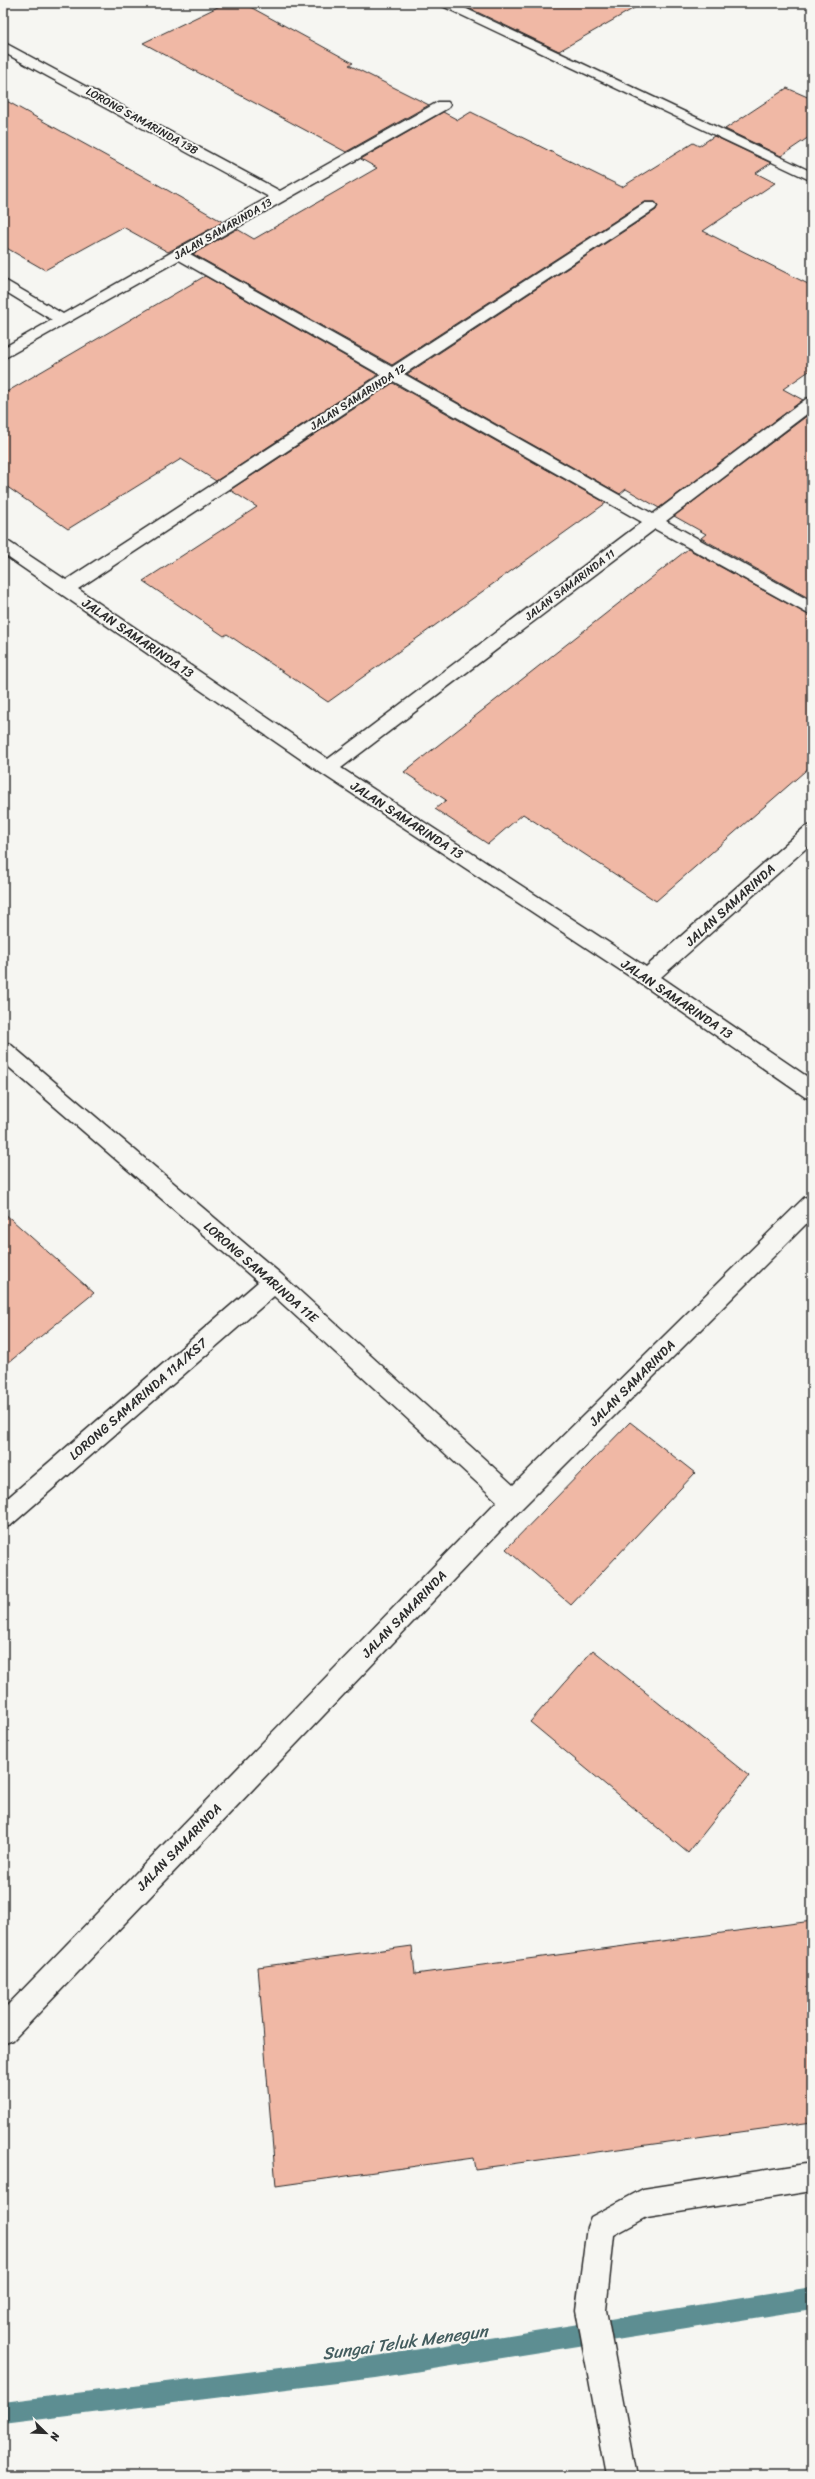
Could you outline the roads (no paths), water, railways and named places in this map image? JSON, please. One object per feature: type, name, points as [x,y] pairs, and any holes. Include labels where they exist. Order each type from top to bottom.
[{"type":"street","points":[[442,3],[812,177]]},
{"type":"street","name":"LORONG SAMARINDA 13B","points":[[3,46],[280,197]]},
{"type":"street","name":"JALAN SAMARINDA 13","points":[[3,354],[443,105]]},
{"type":"street","name":"JALAN SAMARINDA 12","points":[[65,589],[650,206]]},
{"type":"street","points":[[180,254],[394,373],[812,610]]},
{"type":"street","points":[[3,284],[63,320]]},
{"type":"street","name":"JALAN SAMARINDA 11","points":[[328,768],[812,402]]},
{"type":"street","name":"JALAN SAMARINDA 13","points":[[3,546],[328,768],[647,978],[812,1091]]},
{"type":"street","name":"JALAN SAMARINDA","points":[[647,978],[812,832]]},
{"type":"street","name":"LORONG SAMARINDA 11E","points":[[3,1050],[274,1282],[513,1501]]},
{"type":"street","name":"JALAN SAMARINDA","points":[[3,2030],[513,1501],[812,1204]]},
{"type":"street","name":"LORONG SAMARINDA 11A/KS7","points":[[3,1517],[274,1282]]},
{"type":"street","points":[[622,2476],[600,2367],[591,2310],[601,2227],[643,2203],[812,2176]]},
{"type":"waterway","name":"Sungai Teluk Menegun","points":[[3,2413],[376,2367],[812,2298]]}]
